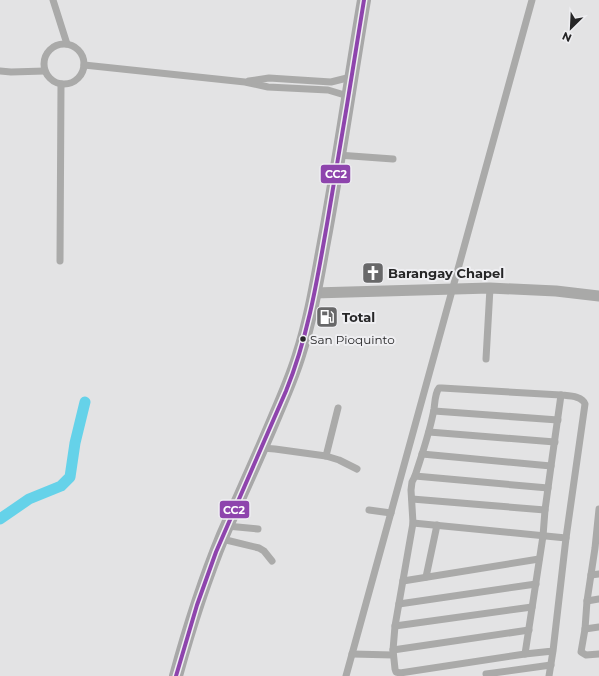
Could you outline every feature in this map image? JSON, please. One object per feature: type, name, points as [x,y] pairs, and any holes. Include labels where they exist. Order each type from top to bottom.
[{"type":"highway","points":[[176,676],[203,590],[222,539],[290,382],[299,355],[314,293],[364,0]]},
{"type":"street","points":[[53,0],[67,44]]},
{"type":"street","points":[[346,676],[532,0]]},
{"type":"street","points":[[67,44],[80,52],[84,58],[84,66],[82,74],[77,80],[69,84],[61,84],[49,77],[45,71],[44,60],[49,51],[57,45],[67,44]]},
{"type":"street","points":[[84,66],[245,82],[268,87],[328,90],[348,96]]},
{"type":"street","points":[[0,71],[45,71]]},
{"type":"street","points":[[245,82],[269,78],[331,82],[351,78]]},
{"type":"street","points":[[268,87],[269,78]]},
{"type":"street","points":[[60,261],[61,84]]},
{"type":"street","points":[[338,155],[393,159]]},
{"type":"street","points":[[486,359],[490,288]]},
{"type":"street","points":[[314,293],[490,288],[556,291],[599,296]]},
{"type":"street","points":[[549,676],[553,651],[566,538],[585,404],[583,399],[561,395],[442,388],[437,392],[434,411],[422,454],[412,482],[413,523],[395,626],[393,652],[396,672],[400,673],[553,651]]},
{"type":"street","points":[[525,654],[543,536],[545,510],[561,395]]},
{"type":"street","points":[[326,456],[338,408]]},
{"type":"street","points":[[434,411],[558,420]]},
{"type":"street","points":[[428,432],[555,442]]},
{"type":"street","points":[[262,448],[326,456],[339,460],[357,469]]},
{"type":"street","points":[[422,454],[551,466]]},
{"type":"street","points":[[415,476],[548,488]]},
{"type":"street","points":[[412,499],[545,510]]},
{"type":"street","points":[[599,509],[597,548],[587,600],[581,652],[586,655],[599,654]]},
{"type":"street","points":[[369,510],[391,513]]},
{"type":"street","points":[[413,523],[566,538]]},
{"type":"street","points":[[426,577],[437,525]]},
{"type":"street","points":[[227,526],[258,529]]},
{"type":"street","points":[[222,539],[259,548],[264,551],[272,561]]},
{"type":"street","points":[[403,581],[539,559]]},
{"type":"street","points":[[591,575],[599,574]]},
{"type":"street","points":[[399,604],[536,584]]},
{"type":"street","points":[[587,600],[599,599]]},
{"type":"street","points":[[395,626],[532,606]]},
{"type":"street","points":[[584,629],[599,627]]},
{"type":"street","points":[[352,654],[393,652],[529,630]]},
{"type":"street","points":[[486,674],[551,665]]},
{"type":"waterway","points":[[0,519],[29,499],[61,486],[70,477],[75,443],[85,402]]},
{"type":"transit line","name":"CC2","points":[[176,676],[197,605],[216,552],[286,391],[294,371],[306,329],[319,267],[364,0]]},
{"type":"place","name":"Barangay Chapel","points":[[373,273]]},
{"type":"place","name":"Total","points":[[327,317]]},
{"type":"place","name":"San Pioquinto","points":[[303,339]]}]
